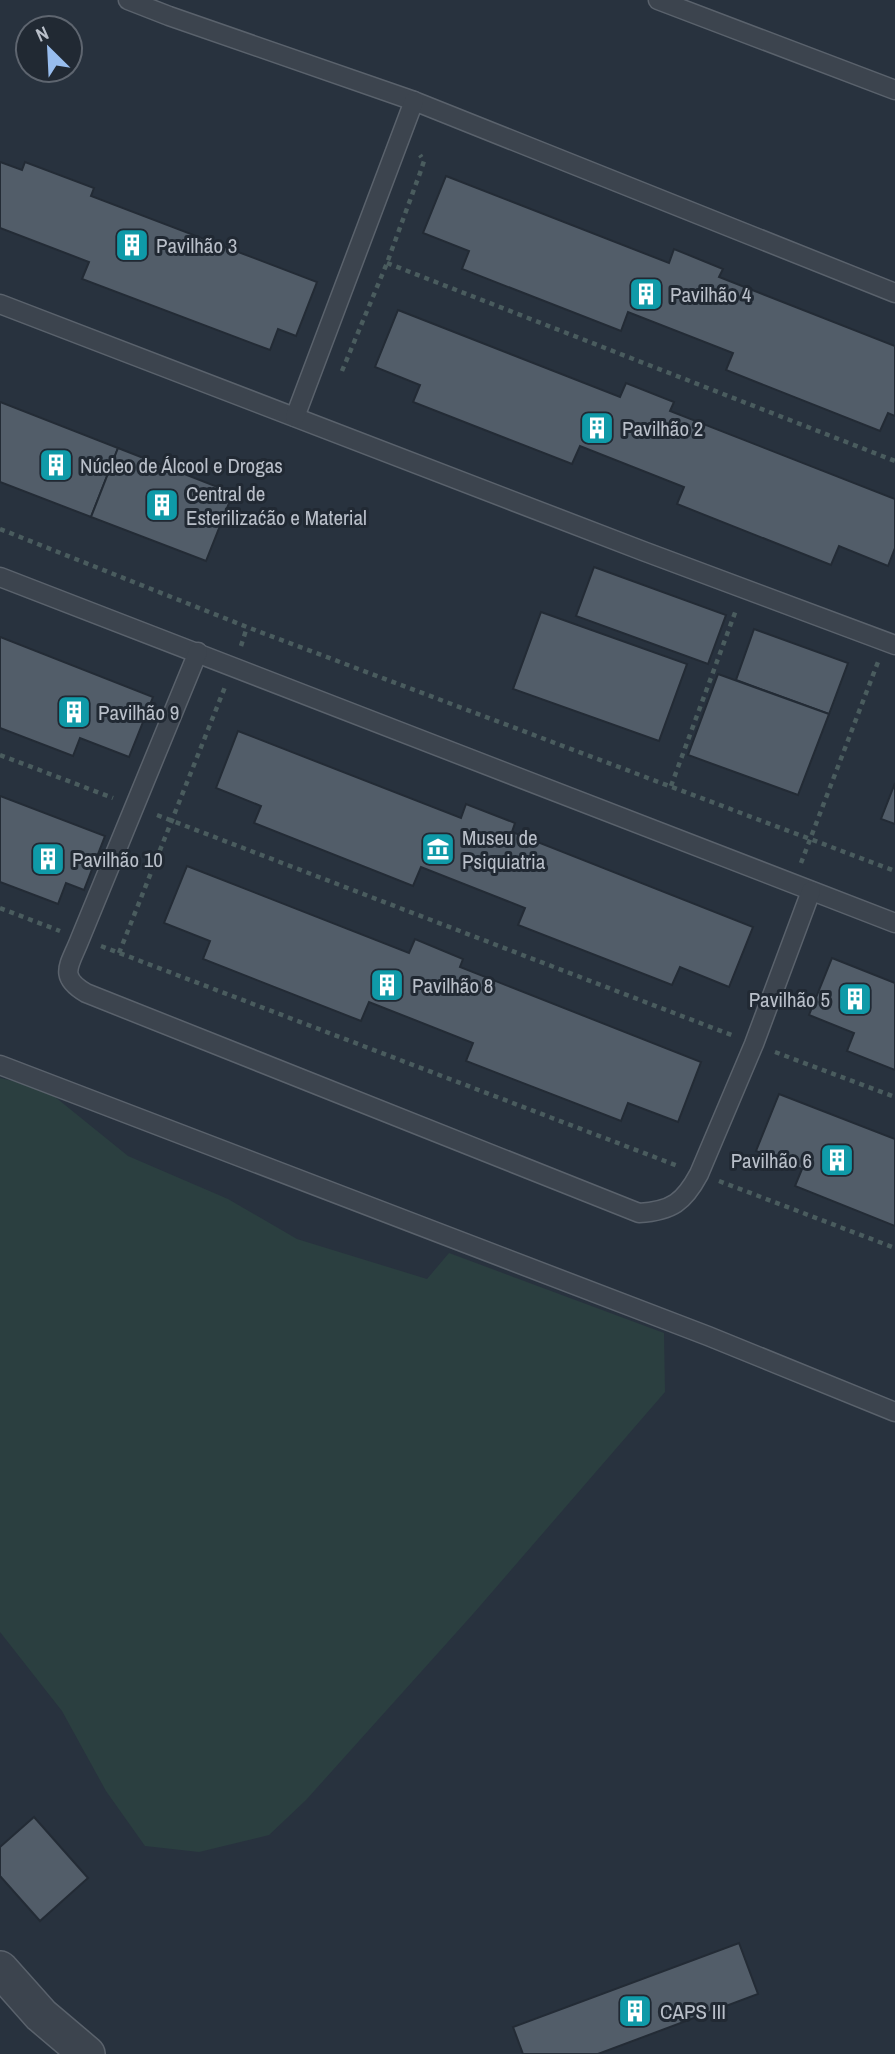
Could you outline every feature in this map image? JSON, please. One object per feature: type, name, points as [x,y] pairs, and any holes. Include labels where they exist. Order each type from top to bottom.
[{"type":"street","points":[[0,1969],[41,2015],[87,2054]]},
{"type":"street","points":[[41,2015],[59,2054]]},
{"type":"lane","points":[[128,0],[414,101],[895,293]]},
{"type":"lane","points":[[658,0],[895,90]]},
{"type":"lane","points":[[295,416],[414,101]]},
{"type":"lane","points":[[0,304],[895,645]]},
{"type":"lane","points":[[0,577],[895,923]]},
{"type":"lane","points":[[198,652],[80,939],[67,972],[68,979],[86,993],[639,1213],[658,1212],[676,1203],[688,1194],[699,1174],[754,1044],[811,891]]},
{"type":"lane","points":[[0,1065],[695,1331],[895,1412]]},
{"type":"path","points":[[339,378],[387,263],[424,161],[419,153],[398,145]]},
{"type":"path","points":[[387,263],[895,461]]},
{"type":"path","points":[[0,529],[247,627],[895,871]]},
{"type":"path","points":[[671,786],[744,588]]},
{"type":"path","points":[[119,953],[247,627]]},
{"type":"path","points":[[0,755],[895,1097]]},
{"type":"path","points":[[0,908],[895,1248]]},
{"type":"green space","points":[[0,1078],[44,1088],[128,1156],[228,1199],[297,1239],[427,1279],[449,1253],[664,1333],[665,1392],[473,1614],[306,1800],[269,1835],[199,1852],[145,1846],[106,1791],[62,1711],[0,1632]]},
{"type":"building","name":"Pavilhão 3","points":[[0,162],[22,170],[25,162],[94,188],[91,196],[317,282],[296,336],[278,329],[270,350],[82,279],[89,262],[0,228]]},
{"type":"building","name":"Pavilhão 4","points":[[446,176],[669,263],[674,249],[723,269],[719,277],[895,346],[895,416],[888,413],[880,431],[726,370],[733,353],[628,312],[621,331],[462,269],[469,251],[423,233]]},
{"type":"building","name":"Pavilhão 2","points":[[398,310],[620,397],[626,383],[674,402],[670,411],[895,499],[895,548],[888,566],[839,546],[831,565],[677,504],[684,487],[580,446],[572,464],[413,402],[420,385],[375,367]]},
{"type":"building","name":"Núcleo de Álcool e Drogas","points":[[0,402],[118,448],[91,517],[0,482]]},
{"type":"building","name":"Central de Esterilizaćão e Material","points":[[118,448],[233,493],[206,561],[91,517]]},
{"type":"building","points":[[594,567],[726,615],[708,664],[576,616]]},
{"type":"building","points":[[541,612],[687,664],[659,741],[513,689]]},
{"type":"building","points":[[754,629],[848,663],[829,714],[736,680]]},
{"type":"building","name":"Pavilhão 9","points":[[0,637],[153,697],[129,757],[80,738],[73,756],[0,728]]},
{"type":"building","points":[[718,674],[829,714],[798,795],[688,755]]},
{"type":"building","name":"Museu de Psiquiatria","points":[[238,731],[461,818],[466,804],[515,823],[512,832],[753,927],[729,987],[680,967],[672,985],[518,925],[525,908],[421,867],[413,886],[254,823],[261,806],[216,788]]},
{"type":"building","points":[[895,783],[895,824],[881,819]]},
{"type":"building","name":"Pavilhão 10","points":[[0,796],[105,836],[84,890],[66,883],[58,904],[0,882]]},
{"type":"building","name":"Pavilhão 8","points":[[187,866],[409,953],[415,939],[463,959],[460,967],[701,1062],[678,1122],[628,1103],[621,1121],[466,1061],[473,1043],[369,1002],[361,1021],[203,959],[210,941],[164,923]]},
{"type":"building","name":"Pavilhão 5","points":[[832,958],[895,983],[895,1070],[847,1051],[854,1033],[809,1015]]},
{"type":"building","name":"Pavilhão 6","points":[[779,1094],[895,1139],[895,1226],[795,1186],[802,1169],[756,1151]]},
{"type":"building","points":[[34,1817],[88,1878],[40,1921],[0,1876],[0,1847]]},
{"type":"building","name":"CAPS III","points":[[739,1943],[758,1994],[598,2054],[523,2054],[513,2027]]},
{"type":"place","name":"Pavilhão 3","points":[[132,245]]},
{"type":"place","name":"Pavilhão 4","points":[[646,294]]},
{"type":"place","name":"Pavilhão 2","points":[[597,428]]},
{"type":"place","name":"Núcleo de Álcool e Drogas","points":[[56,465]]},
{"type":"place","name":"Central de Esterilizaćão e Material","points":[[162,505]]},
{"type":"place","name":"Pavilhão 9","points":[[74,712]]},
{"type":"place","name":"Museu de Psiquiatria","points":[[438,849]]},
{"type":"place","name":"Pavilhão 10","points":[[48,859]]},
{"type":"place","name":"Pavilhão 8","points":[[387,985]]},
{"type":"place","name":"Pavilhão 5","points":[[855,999]]},
{"type":"place","name":"Pavilhão 6","points":[[837,1160]]},
{"type":"place","name":"CAPS III","points":[[635,2011]]}]
